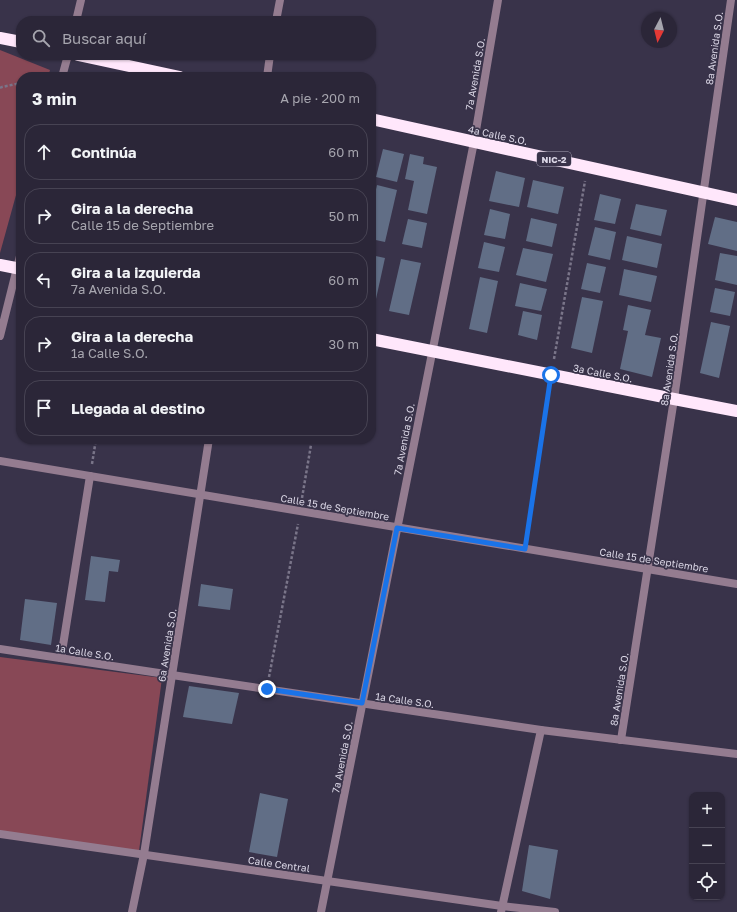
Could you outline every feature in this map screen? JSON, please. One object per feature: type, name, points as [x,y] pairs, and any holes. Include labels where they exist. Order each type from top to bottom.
[{"type":"highway","points":[[0,38],[16,41]]},
{"type":"highway","points":[[101,60],[157,72]]},
{"type":"highway","name":"4a Calle S.O.","points":[[376,120],[737,200]]},
{"type":"highway","points":[[0,264],[16,267]]},
{"type":"highway","name":"3a Calle S.O.","points":[[376,340],[737,411]]},
{"type":"street","points":[[77,16],[81,0]]},
{"type":"street","points":[[277,16],[280,0]]},
{"type":"street","name":"7a Avenida S.O.","points":[[321,912],[474,142],[498,0]]},
{"type":"street","name":"8a Avenida S.O.","points":[[621,740],[674,399],[731,0]]},
{"type":"street","points":[[63,72],[67,60]]},
{"type":"street","points":[[267,72],[269,60]]},
{"type":"street","points":[[0,336],[16,279]]},
{"type":"street","name":"6a Avenida S.O.","points":[[132,912],[144,854],[208,444]]},
{"type":"street","name":"Calle 15 de Septiembre","points":[[0,461],[737,584]]},
{"type":"street","points":[[61,658],[90,476]]},
{"type":"street","name":"1a Calle S.O.","points":[[0,649],[541,730],[737,754]]},
{"type":"street","points":[[502,909],[541,730]]},
{"type":"street","name":"Calle Central","points":[[0,834],[327,881],[502,909],[555,912]]},
{"type":"path","points":[[0,88],[16,84]]},
{"type":"path","points":[[525,549],[551,375],[587,167]]},
{"type":"path","points":[[90,476],[95,444]]},
{"type":"path","points":[[267,689],[311,444]]},
{"type":"shaded area","points":[[0,50],[16,56],[16,60],[25,60],[50,70],[49,72],[16,72],[16,195],[0,253]]},
{"type":"shaded area","points":[[0,657],[162,678],[139,851],[0,832]]},
{"type":"building","points":[[383,149],[404,154],[397,182],[376,177]]},
{"type":"building","points":[[410,154],[424,157],[423,164],[437,167],[427,214],[408,210],[414,181],[405,179]]},
{"type":"building","points":[[496,171],[525,178],[519,207],[489,201]]},
{"type":"building","points":[[533,180],[564,187],[558,214],[527,207]]},
{"type":"building","points":[[377,185],[397,190],[385,242],[376,240]]},
{"type":"building","points":[[600,194],[621,199],[615,224],[594,220]]},
{"type":"building","points":[[636,204],[667,210],[661,236],[630,229]]},
{"type":"building","points":[[490,209],[510,214],[505,239],[484,235]]},
{"type":"building","points":[[715,217],[737,222],[737,251],[708,244]]},
{"type":"building","points":[[531,218],[557,224],[552,247],[526,241]]},
{"type":"building","points":[[408,219],[427,223],[422,248],[402,244]]},
{"type":"building","points":[[595,227],[616,232],[610,260],[588,255]]},
{"type":"building","points":[[627,236],[662,244],[657,268],[622,260]]},
{"type":"building","points":[[484,242],[505,247],[499,272],[478,268]]},
{"type":"building","points":[[523,248],[553,254],[546,282],[516,275]]},
{"type":"building","points":[[720,253],[737,256],[737,285],[715,280]]},
{"type":"building","points":[[376,256],[385,258],[376,299]]},
{"type":"building","points":[[401,259],[421,263],[409,315],[389,311]]},
{"type":"building","points":[[587,263],[606,267],[600,293],[581,289]]},
{"type":"building","points":[[624,269],[657,276],[651,302],[619,295]]},
{"type":"building","points":[[480,277],[498,281],[487,333],[469,329]]},
{"type":"building","points":[[520,283],[547,289],[541,311],[515,306]]},
{"type":"building","points":[[715,288],[735,292],[730,316],[710,312]]},
{"type":"building","points":[[582,297],[603,301],[592,353],[571,348]]},
{"type":"building","points":[[628,305],[651,310],[645,335],[661,338],[652,377],[620,369],[628,331],[623,330]]},
{"type":"building","points":[[523,311],[542,315],[537,340],[518,335]]},
{"type":"building","points":[[711,322],[730,326],[719,378],[700,373]]},
{"type":"building","points":[[91,556],[120,560],[118,572],[109,571],[105,602],[85,600]]},
{"type":"building","points":[[201,584],[233,589],[230,610],[198,606]]},
{"type":"building","points":[[25,599],[57,603],[51,645],[20,640]]},
{"type":"building","points":[[189,686],[239,693],[232,724],[183,717]]},
{"type":"building","points":[[260,793],[288,799],[277,857],[249,852]]},
{"type":"building","points":[[529,845],[558,850],[550,899],[522,891]]},
{"type":"route","points":[[267,689],[362,703],[397,528],[525,549],[551,375]]}]
